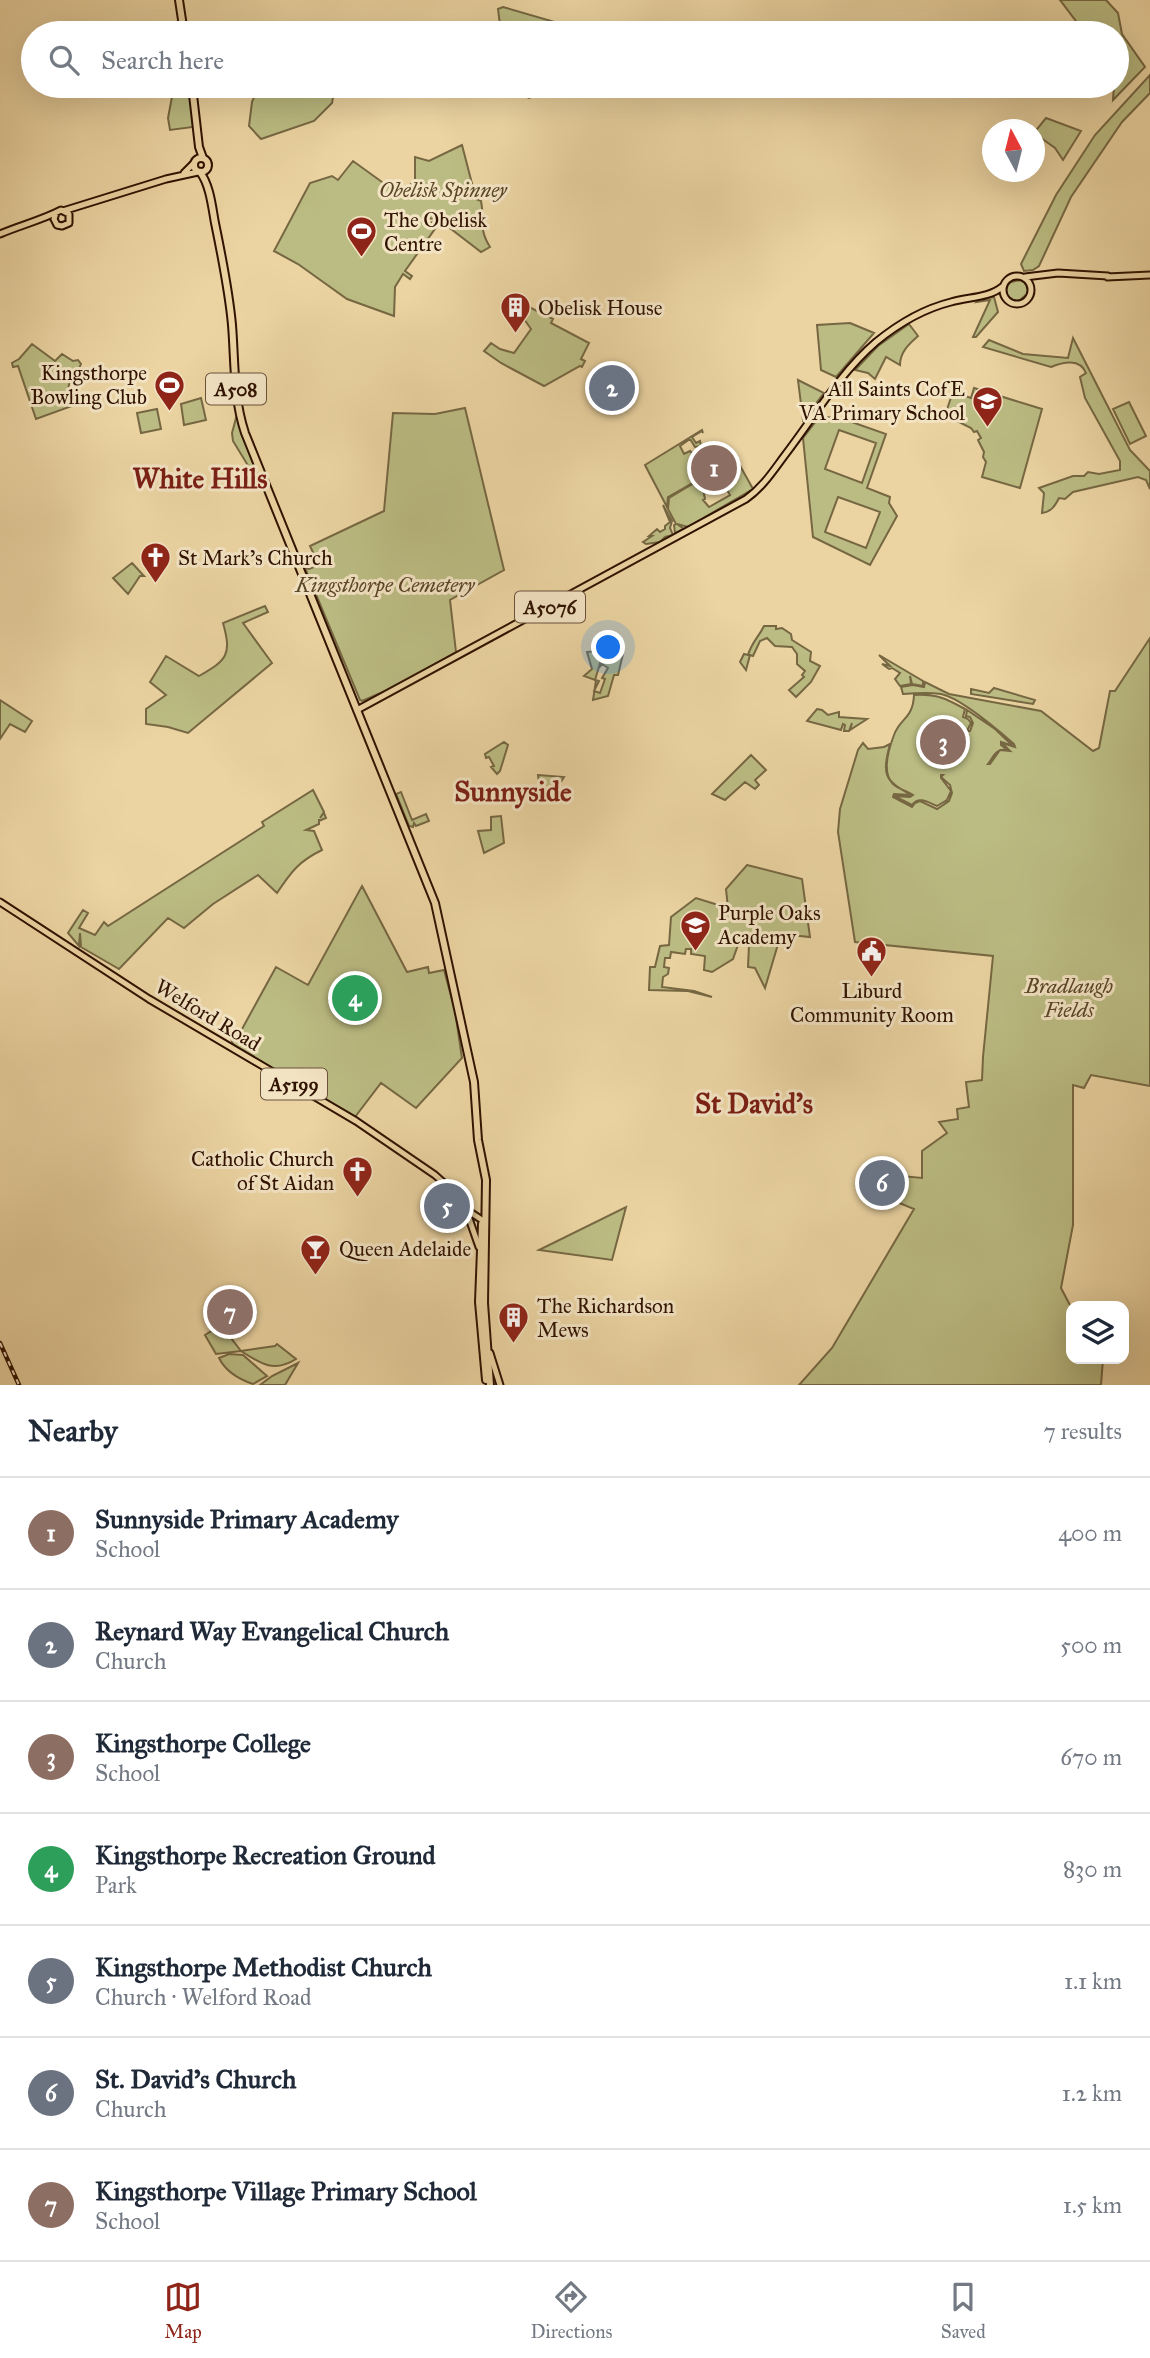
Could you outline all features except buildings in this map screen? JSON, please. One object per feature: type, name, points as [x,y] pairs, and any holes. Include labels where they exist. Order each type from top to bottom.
[{"type":"highway","points":[[179,0],[182,21]]},
{"type":"highway","points":[[193,98],[200,151],[208,162],[207,168],[199,172],[193,163],[197,130]]},
{"type":"highway","points":[[193,163],[199,157],[203,158]]},
{"type":"highway","name":"A508","points":[[207,168],[231,313],[239,415],[258,469],[435,903],[474,1082],[478,1140],[485,1177],[484,1303],[488,1382]]},
{"type":"highway","name":"A508","points":[[199,172],[205,180],[211,202]]},
{"type":"highway","name":"A508","points":[[484,1220],[479,1302],[488,1382]]},
{"type":"main road","points":[[181,175],[190,169],[193,163]]},
{"type":"main road","points":[[0,234],[81,205],[199,172]]},
{"type":"main road","points":[[44,219],[65,226],[81,205]]},
{"type":"main road","points":[[63,211],[69,214],[70,218]]},
{"type":"main road","points":[[56,213],[54,219],[57,225]]},
{"type":"main road","points":[[991,293],[1012,304],[1021,303],[1028,298],[1038,280],[1048,274]]},
{"type":"main road","points":[[1004,299],[1002,287],[1008,280],[1022,277],[1083,274],[1149,277]]},
{"type":"main road","points":[[1022,277],[1030,282],[1032,289]]},
{"type":"main road","name":"A5076","points":[[357,710],[746,499],[767,479],[848,370],[877,341],[936,306],[991,293],[1002,287]]},
{"type":"main road","name":"Welford Road","points":[[0,902],[149,999],[356,1121],[435,1175],[474,1216],[484,1220]]},
{"type":"main road","name":"Welford Road","points":[[465,1206],[478,1239],[480,1253]]},
{"type":"main road","points":[[488,1347],[498,1385]]},
{"type":"main road","points":[[488,1382],[498,1385]]},
{"type":"green space","points":[[1060,0],[1106,0],[1118,13],[1120,21],[1076,21]]},
{"type":"green space","points":[[503,7],[551,21],[500,21],[498,9]]},
{"type":"green space","points":[[1129,44],[1145,67],[1129,84]]},
{"type":"green space","points":[[1150,75],[1150,93],[1122,122],[1071,197],[1039,266],[1024,271],[1021,264],[1056,195],[1095,135]]},
{"type":"green space","points":[[172,98],[191,98],[193,127],[170,130],[168,118]]},
{"type":"green space","points":[[254,98],[333,98],[332,103],[314,121],[261,139],[249,126]]},
{"type":"green space","points":[[1045,119],[1081,131],[1063,160],[1055,148],[1045,141]]},
{"type":"green space","name":"Obelisk Spinney","points":[[462,145],[476,199],[481,201],[483,229],[490,247],[481,252],[438,219],[424,218],[425,224],[433,222],[437,226],[405,271],[412,276],[410,279],[403,274],[395,287],[394,316],[347,299],[298,264],[274,251],[310,183],[332,176],[338,180],[353,161],[400,195],[415,180],[415,157],[429,161]]},
{"type":"green space","points":[[1021,280],[1029,285],[1028,293],[1019,301],[1009,300],[1004,294],[1006,286]]},
{"type":"green space","points":[[994,297],[998,312],[976,337],[973,337],[990,300],[977,302],[982,298]]},
{"type":"green space","points":[[519,302],[553,319],[551,323],[589,343],[581,359],[585,361],[582,367],[544,386],[484,351],[491,343],[514,353],[531,329],[515,306]]},
{"type":"green space","points":[[850,323],[874,333],[836,377],[821,370],[817,325]]},
{"type":"green space","points":[[909,324],[918,336],[903,352],[900,365],[886,357],[875,379],[868,373],[855,370],[878,346]]},
{"type":"green space","points":[[1073,338],[1130,450],[1150,471],[1150,489],[1146,480],[1138,477],[1073,492],[1065,499],[1059,498],[1052,508],[1042,513],[1044,493],[1039,488],[1073,476],[1084,476],[1088,472],[1099,474],[1120,470],[1120,461],[1085,398],[1080,377],[1086,373],[1080,365],[1066,363],[1051,367],[983,347],[989,340],[1023,354],[1068,358]]},
{"type":"green space","points":[[32,344],[55,361],[62,354],[73,361],[78,360],[81,364],[69,385],[72,406],[36,419],[18,366],[13,367],[12,363]]},
{"type":"green space","points":[[798,380],[824,393],[803,420]]},
{"type":"green space","name":"All Saints CofE VA Primary School","points":[[974,388],[1042,409],[1020,488],[982,477],[986,462],[977,431],[974,432],[945,415],[953,392],[971,398]]},
{"type":"green space","points":[[201,398],[206,420],[184,425],[181,404]]},
{"type":"green space","points":[[1129,402],[1146,436],[1130,444],[1113,409]]},
{"type":"green space","name":"Kingsthorpe Cemetery","points":[[465,408],[504,570],[450,600],[456,652],[397,686],[362,701],[305,568],[319,565],[310,546],[384,511],[393,413],[435,414]]},
{"type":"green space","points":[[157,409],[161,429],[141,433],[137,413]]},
{"type":"green space","points":[[820,416],[846,420],[886,434],[867,488],[890,497],[889,503],[897,516],[870,565],[813,537],[803,438]],"holes":[[[839,430],[876,443],[862,483],[825,469]],[[838,497],[880,512],[866,548],[825,532]]]},
{"type":"green space","points":[[236,418],[238,420],[263,490],[233,441]]},
{"type":"green space","points":[[702,430],[703,433],[702,431],[692,437],[696,443],[700,441],[701,446],[695,447],[690,439],[680,446],[684,454],[690,451],[692,453],[694,472],[696,469],[714,467],[717,474],[717,469],[724,466],[727,459],[734,455],[753,489],[688,527],[677,524],[684,529],[675,533],[676,524],[668,509],[669,498],[701,479],[703,500],[709,507],[730,495],[721,479],[718,485],[704,491],[702,479],[710,481],[710,474],[703,471],[703,476],[699,476],[697,480],[695,472],[696,481],[668,497],[667,507],[645,465]]},
{"type":"green space","points":[[663,505],[672,521],[670,528],[673,535],[660,542],[646,544],[643,542],[652,536],[649,536],[657,529],[660,532],[665,529],[670,522]]},
{"type":"green space","points":[[132,563],[144,576],[140,576],[128,594],[113,578]]},
{"type":"green space","points":[[265,606],[268,612],[243,623],[272,663],[188,733],[146,724],[146,709],[166,695],[150,682],[166,656],[199,676],[225,656],[227,643],[223,623]]},
{"type":"green space","points":[[764,626],[776,626],[776,629],[782,628],[791,634],[792,640],[811,652],[810,661],[820,666],[811,682],[796,697],[789,690],[804,677],[802,675],[805,671],[797,664],[797,654],[792,647],[775,646],[767,638],[760,641],[753,656],[750,655],[746,670],[740,662],[744,654],[748,655]]},
{"type":"green space","name":"Bradlaugh Fields","points":[[1150,638],[1150,1086],[1091,1075],[1084,1088],[1073,1085],[1073,1225],[1061,1288],[1068,1301],[1066,1364],[1103,1364],[1101,1385],[799,1385],[832,1348],[914,1209],[892,1200],[894,1192],[902,1191],[902,1176],[922,1178],[922,1151],[947,1133],[939,1122],[958,1119],[957,1109],[969,1107],[966,1082],[982,1080],[993,956],[855,942],[838,832],[840,809],[858,750],[863,743],[868,749],[890,744],[886,763],[889,779],[887,760],[890,746],[897,729],[909,714],[914,695],[935,696],[958,705],[965,709],[963,717],[971,723],[967,731],[970,731],[973,723],[970,717],[966,716],[967,710],[995,729],[1013,746],[1001,742],[1001,745],[1009,751],[1002,743],[1015,747],[989,723],[949,697],[927,693],[903,694],[901,687],[924,687],[925,682],[949,694],[1041,711],[1093,751],[1099,748],[1110,691],[1115,691]],"holes":[[[941,777],[950,785],[952,793],[949,801],[937,809],[920,801],[912,807],[893,797],[894,794],[911,795],[901,789],[913,795],[894,796],[912,805],[915,802],[921,800],[937,806],[947,800],[951,791]]]},
{"type":"green space","points":[[604,650],[595,680],[584,676],[592,669],[587,652]]},
{"type":"green space","points":[[605,650],[623,654],[618,675],[614,675],[608,696],[593,700],[594,691],[600,693],[605,679],[602,678],[608,668],[602,664],[599,668]]},
{"type":"green space","points":[[879,655],[923,681],[923,686],[912,684],[910,676],[911,684],[900,686],[895,679],[900,673],[882,664],[890,666]]},
{"type":"green space","points":[[994,688],[1035,700],[1033,704],[971,694],[971,689],[989,693]]},
{"type":"green space","points":[[0,700],[32,721],[25,732],[10,724],[0,739]]},
{"type":"green space","points":[[817,709],[828,715],[839,712],[839,717],[867,719],[850,730],[852,723],[849,731],[844,731],[843,724],[841,730],[807,721]]},
{"type":"green space","points":[[504,742],[508,745],[497,774],[485,754]]},
{"type":"green space","points":[[751,755],[766,770],[755,780],[759,785],[755,789],[745,782],[725,800],[712,794]]},
{"type":"green space","points":[[538,775],[564,777],[554,792],[541,801],[538,792]]},
{"type":"green space","points":[[313,790],[324,812],[320,818],[324,813],[326,818],[306,830],[314,831],[322,850],[296,868],[277,893],[258,875],[213,904],[184,928],[168,918],[119,969],[81,947],[80,933],[79,946],[68,933],[83,910],[88,913],[79,928],[95,935],[104,922],[108,926],[264,826],[262,822]]},
{"type":"green space","points":[[401,792],[412,820],[426,814],[429,821],[409,826],[396,794]]},
{"type":"green space","points":[[501,816],[504,843],[484,853],[478,831],[491,830],[491,817]]},
{"type":"green space","points":[[747,865],[802,879],[810,937],[781,934],[765,988],[755,968],[748,967],[749,945],[739,942],[733,959],[712,972],[704,970],[705,956],[691,954],[691,949],[686,949],[685,954],[671,952],[670,958],[665,958],[664,967],[669,968],[668,974],[663,977],[662,987],[694,991],[712,997],[688,991],[649,990],[650,967],[655,967],[660,946],[669,945],[671,917],[696,898],[728,908],[726,889]]},
{"type":"green space","points":[[362,886],[407,972],[428,967],[429,973],[444,970],[455,1011],[462,1058],[416,1108],[381,1083],[355,1117],[233,1045],[231,1038],[236,1040],[276,967],[308,985]]},
{"type":"green space","points":[[626,1207],[612,1260],[539,1250]]},
{"type":"green space","points":[[221,1325],[241,1351],[216,1354],[205,1335]]},
{"type":"green space","points":[[277,1344],[296,1359],[274,1366],[255,1360],[241,1351]]},
{"type":"green space","points":[[229,1354],[243,1355],[267,1376],[253,1384],[237,1377],[219,1358]]},
{"type":"green space","points":[[298,1363],[285,1385],[260,1385],[272,1376]]},
{"type":"railway","points":[[0,1343],[19,1385]]},
{"type":"place","name":"The Obelisk Centre","points":[[361,259]]},
{"type":"place","name":"Obelisk House","points":[[515,335]]},
{"type":"place","name":"Reynard Way Evangelical Church","points":[[612,388]]},
{"type":"place","name":"Kingsthorpe Bowling Club","points":[[170,412]]},
{"type":"place","name":"All Saints CofE VA Primary School","points":[[988,428]]},
{"type":"place","name":"Sunnyside Primary Academy","points":[[714,468]]},
{"type":"place","name":"St Mark's Church","points":[[155,585]]},
{"type":"place","name":"Kingsthorpe College","points":[[943,742]]},
{"type":"place","name":"Purple Oaks Academy","points":[[695,952]]},
{"type":"place","name":"Liburd Community Room","points":[[872,978]]},
{"type":"place","name":"Kingsthorpe Recreation Ground","points":[[355,998]]},
{"type":"place","name":"St. David's Church","points":[[882,1183]]},
{"type":"place","name":"Catholic Church of St Aidan","points":[[357,1198]]},
{"type":"place","name":"Kingsthorpe Methodist Church","points":[[447,1206]]},
{"type":"place","name":"Queen Adelaide","points":[[316,1276]]},
{"type":"place","name":"Kingsthorpe Village Primary School","points":[[230,1312]]},
{"type":"place","name":"The Richardson Mews","points":[[514,1345]]},
{"type":"district","name":"White Hills","points":[[200,478]]},
{"type":"district","name":"Sunnyside","points":[[513,791]]},
{"type":"district","name":"St David's","points":[[754,1103]]}]
